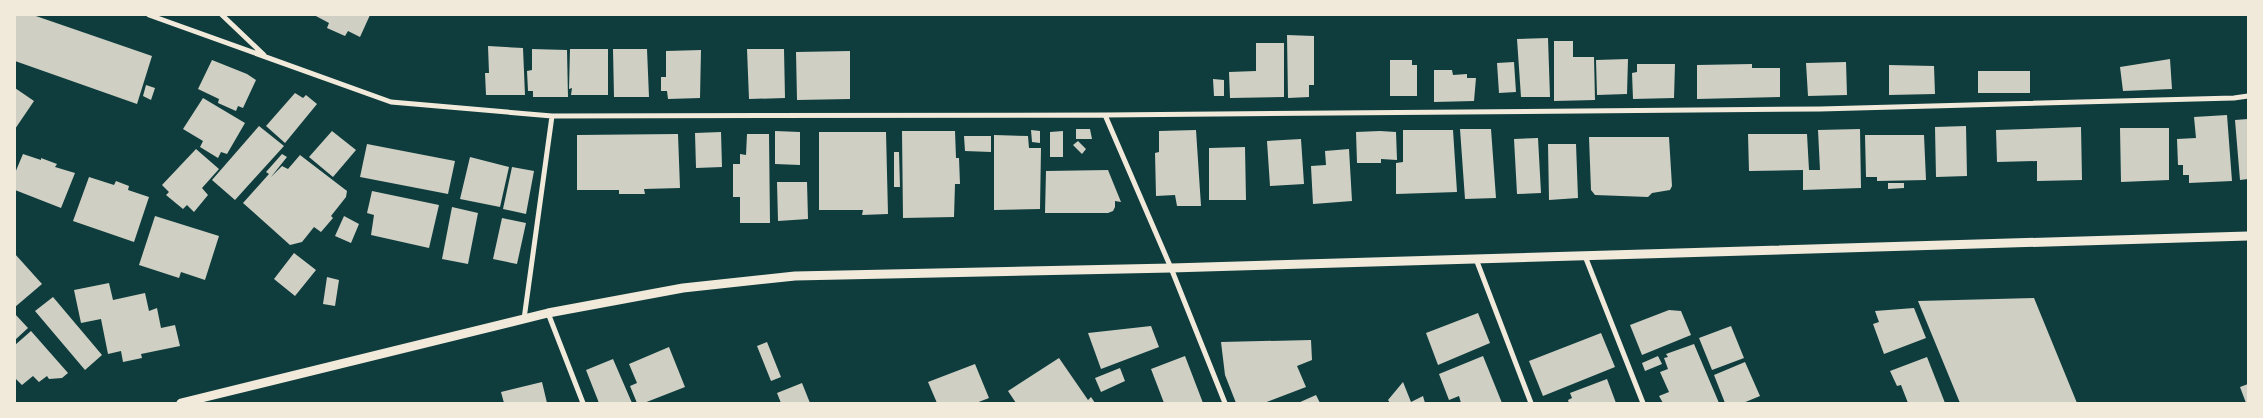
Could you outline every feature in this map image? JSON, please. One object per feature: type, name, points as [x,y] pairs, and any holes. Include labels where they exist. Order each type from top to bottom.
[{"type":"street","points":[[149,15],[391,102],[552,116],[1105,115],[1820,109],[2234,98],[2248,96]]},
{"type":"street","points":[[222,15],[266,57]]},
{"type":"street","points":[[1105,115],[1172,268],[1225,403]]},
{"type":"street","points":[[524,319],[552,116]]},
{"type":"street","points":[[180,403],[548,313],[683,288],[795,276],[1172,268],[2248,236]]},
{"type":"street","points":[[1585,256],[1644,403]]},
{"type":"street","points":[[1476,259],[1531,403]]},
{"type":"street","points":[[548,313],[583,403]]},
{"type":"building","points":[[15,15],[33,15],[152,56],[137,104],[15,61]]},
{"type":"building","points":[[314,15],[370,15],[360,37],[348,31],[345,36],[327,28],[329,23]]},
{"type":"building","points":[[1287,35],[1314,36],[1314,85],[1309,85],[1309,97],[1288,98]]},
{"type":"building","points":[[1548,38],[1550,97],[1521,97],[1517,39]]},
{"type":"building","points":[[1554,41],[1573,41],[1573,57],[1594,57],[1595,100],[1554,101]]},
{"type":"building","points":[[1256,43],[1284,43],[1284,97],[1230,98],[1229,72],[1256,71]]},
{"type":"building","points":[[488,46],[523,48],[525,95],[486,95],[485,73],[489,73]]},
{"type":"building","points":[[532,49],[567,50],[568,97],[533,97],[533,91],[528,91],[527,71],[532,70]]},
{"type":"building","points":[[570,49],[608,49],[608,95],[571,95],[572,88],[569,89]]},
{"type":"building","points":[[613,49],[647,49],[649,97],[614,97]]},
{"type":"building","points":[[747,49],[784,49],[785,98],[749,99]]},
{"type":"building","points":[[701,50],[700,98],[668,99],[667,91],[661,91],[661,77],[666,77],[666,51]]},
{"type":"building","points":[[850,51],[850,99],[797,100],[796,52]]},
{"type":"building","points":[[1628,59],[1627,94],[1597,95],[1596,60]]},
{"type":"building","points":[[2170,59],[2172,89],[2123,91],[2120,67]]},
{"type":"building","points":[[212,60],[247,74],[256,80],[243,108],[238,106],[236,111],[218,103],[219,99],[198,89]]},
{"type":"building","points":[[1390,60],[1412,60],[1412,65],[1417,65],[1417,96],[1390,96]]},
{"type":"building","points":[[1514,62],[1516,92],[1499,93],[1497,63]]},
{"type":"building","points":[[1846,62],[1847,95],[1808,96],[1806,63]]},
{"type":"building","points":[[1637,64],[1675,64],[1674,98],[1633,99],[1632,73],[1637,72]]},
{"type":"building","points":[[1752,64],[1752,68],[1780,68],[1780,97],[1697,99],[1697,65]]},
{"type":"building","points":[[1889,65],[1934,66],[1935,94],[1889,95]]},
{"type":"building","points":[[1434,70],[1452,70],[1453,75],[1467,74],[1467,78],[1476,78],[1474,101],[1434,102]]},
{"type":"building","points":[[1978,71],[2030,71],[2030,93],[1978,93]]},
{"type":"building","points":[[1213,79],[1224,80],[1224,96],[1214,96]]},
{"type":"building","points":[[146,85],[155,88],[151,100],[143,96]]},
{"type":"building","points":[[15,88],[34,101],[15,129]]},
{"type":"building","points":[[295,93],[303,98],[306,95],[317,104],[285,143],[266,126]]},
{"type":"building","points":[[203,98],[245,123],[227,154],[221,152],[218,158],[200,147],[203,141],[183,129]]},
{"type":"building","points":[[2227,115],[2232,181],[2189,183],[2189,175],[2183,175],[2183,165],[2178,165],[2177,139],[2196,138],[2194,117]]},
{"type":"building","points":[[2248,119],[2248,179],[2240,180],[2235,120]]},
{"type":"building","points":[[259,126],[284,146],[235,200],[212,180]]},
{"type":"building","points":[[1966,126],[1967,176],[1936,177],[1935,127]]},
{"type":"building","points":[[2081,127],[2082,180],[2037,181],[2037,161],[1997,162],[1996,130]]},
{"type":"building","points":[[2120,128],[2169,128],[2169,180],[2121,182]]},
{"type":"building","points":[[1076,129],[1090,129],[1092,139],[1076,139]]},
{"type":"building","points":[[1460,129],[1491,129],[1496,198],[1465,199]]},
{"type":"building","points":[[1860,129],[1861,188],[1803,190],[1803,170],[1749,171],[1748,134],[1807,134],[1809,170],[1820,170],[1818,130]]},
{"type":"building","points":[[1031,130],[1040,131],[1040,143],[1032,142]]},
{"type":"building","points":[[1196,130],[1201,206],[1177,206],[1175,195],[1156,196],[1155,153],[1159,152],[1159,131]]},
{"type":"building","points":[[1403,130],[1453,130],[1457,192],[1396,194],[1396,163],[1403,162]]},
{"type":"building","points":[[332,131],[356,150],[333,177],[309,157]]},
{"type":"building","points":[[775,131],[800,132],[800,165],[775,164]]},
{"type":"building","points":[[902,131],[955,131],[956,158],[959,158],[960,184],[955,184],[954,217],[903,218]]},
{"type":"building","points":[[1063,131],[1063,157],[1050,157],[1050,132]]},
{"type":"building","points":[[721,132],[722,167],[696,168],[695,133]]},
{"type":"building","points":[[819,132],[886,132],[888,214],[862,215],[863,210],[819,210]]},
{"type":"building","points":[[1356,132],[1396,132],[1397,160],[1381,159],[1381,163],[1357,163]]},
{"type":"building","points":[[678,134],[680,188],[644,189],[645,194],[619,194],[619,190],[577,190],[577,135]]},
{"type":"building","points":[[747,134],[769,134],[770,223],[740,223],[740,197],[733,197],[733,164],[740,164],[740,154],[746,155]]},
{"type":"building","points":[[994,135],[1028,136],[1029,148],[1041,148],[1040,209],[994,210]]},
{"type":"building","points":[[1865,135],[1924,135],[1926,180],[1877,181],[1877,177],[1866,177]]},
{"type":"building","points":[[964,136],[991,136],[991,152],[965,151]]},
{"type":"building","points":[[1589,137],[1669,137],[1672,186],[1670,190],[1652,193],[1648,197],[1595,195],[1591,190]]},
{"type":"building","points":[[1538,138],[1541,193],[1517,194],[1514,139]]},
{"type":"building","points":[[1301,139],[1304,184],[1270,186],[1267,141]]},
{"type":"building","points":[[1078,141],[1086,149],[1082,154],[1073,145]]},
{"type":"building","points":[[367,144],[455,161],[448,194],[360,177]]},
{"type":"building","points":[[1548,144],[1576,144],[1578,198],[1549,200]]},
{"type":"building","points":[[1245,147],[1246,200],[1209,200],[1209,148]]},
{"type":"building","points":[[196,149],[219,169],[202,188],[208,195],[194,212],[187,205],[183,209],[166,195],[169,192],[162,185]]},
{"type":"building","points":[[1349,149],[1352,201],[1313,204],[1311,166],[1326,165],[1325,151]]},
{"type":"building","points":[[894,152],[899,152],[900,187],[894,187]]},
{"type":"building","points":[[23,154],[41,160],[41,158],[57,164],[55,167],[75,173],[61,208],[15,190],[15,173]]},
{"type":"building","points":[[282,154],[287,157],[271,177],[282,166],[288,169],[300,155],[347,191],[346,197],[331,216],[333,218],[321,232],[314,227],[302,242],[290,245],[243,203],[269,174],[266,172]]},
{"type":"building","points":[[470,157],[509,167],[500,207],[460,199]]},
{"type":"building","points":[[512,167],[534,171],[526,214],[503,209]]},
{"type":"building","points":[[1108,170],[1121,202],[1115,201],[1113,211],[1108,213],[1045,213],[1046,171]]},
{"type":"building","points":[[89,177],[114,185],[116,181],[129,186],[128,190],[149,197],[134,242],[73,221]]},
{"type":"building","points":[[777,182],[807,182],[808,219],[778,221]]},
{"type":"building","points":[[1888,183],[1904,183],[1904,188],[1888,189]]},
{"type":"building","points":[[372,191],[439,205],[429,248],[371,235],[374,215],[367,213]]},
{"type":"building","points":[[452,207],[478,213],[468,264],[442,259]]},
{"type":"building","points":[[155,216],[219,236],[205,280],[181,272],[179,278],[139,265]]},
{"type":"building","points":[[344,216],[359,224],[351,243],[335,236]]},
{"type":"building","points":[[502,218],[526,223],[517,264],[493,259]]},
{"type":"building","points":[[294,253],[316,270],[295,296],[274,279]]},
{"type":"building","points":[[15,254],[42,284],[15,307]]},
{"type":"building","points":[[327,277],[339,280],[335,306],[323,304]]},
{"type":"building","points":[[109,283],[113,300],[145,293],[149,311],[157,308],[161,328],[175,325],[180,346],[141,354],[142,358],[123,362],[121,351],[108,354],[101,319],[81,323],[74,290]]},
{"type":"building","points":[[53,297],[102,355],[85,370],[35,311]]},
{"type":"building","points":[[2034,298],[2077,403],[1960,403],[1918,301]]},
{"type":"building","points":[[1914,308],[1926,338],[1884,354],[1873,324],[1879,322],[1875,311]]},
{"type":"building","points":[[1669,310],[1681,311],[1691,335],[1642,355],[1630,325]]},
{"type":"building","points":[[1478,313],[1490,343],[1438,365],[1426,333]]},
{"type":"building","points":[[15,314],[28,328],[15,340]]},
{"type":"building","points":[[1151,326],[1159,347],[1101,369],[1088,333]]},
{"type":"building","points":[[1731,326],[1744,358],[1712,370],[1699,338]]},
{"type":"building","points":[[31,331],[68,373],[62,378],[49,379],[47,376],[39,382],[33,376],[22,385],[15,378],[15,345]]},
{"type":"building","points":[[1601,333],[1615,367],[1543,396],[1529,361]]},
{"type":"building","points":[[1311,340],[1312,360],[1297,366],[1306,387],[1264,403],[1236,403],[1225,375],[1221,342]]},
{"type":"building","points":[[767,342],[781,377],[771,381],[757,346]]},
{"type":"building","points":[[1694,344],[1719,403],[1663,403],[1659,396],[1669,392],[1660,372],[1668,369],[1664,358],[1668,357],[1666,354]]},
{"type":"building","points":[[669,347],[685,387],[644,403],[637,403],[630,386],[637,383],[629,364]]},
{"type":"building","points":[[1185,356],[1203,403],[1164,403],[1151,369]]},
{"type":"building","points":[[1483,356],[1502,403],[1461,403],[1459,396],[1449,400],[1439,374]]},
{"type":"building","points":[[1658,356],[1662,364],[1645,371],[1642,363]]},
{"type":"building","points":[[1927,357],[1945,403],[1908,403],[1901,385],[1897,386],[1890,371]]},
{"type":"building","points":[[1059,358],[1088,400],[1091,397],[1095,403],[1016,403],[1008,391]]},
{"type":"building","points":[[613,359],[632,403],[599,403],[586,370]]},
{"type":"building","points":[[1745,362],[1760,396],[1743,403],[1725,403],[1714,375]]},
{"type":"building","points":[[975,364],[989,398],[976,403],[937,403],[928,382]]},
{"type":"building","points":[[1120,368],[1125,381],[1101,392],[1095,378]]},
{"type":"building","points":[[1607,379],[1616,403],[1569,403],[1568,400],[1572,398],[1570,393]]},
{"type":"building","points":[[542,382],[547,403],[504,403],[501,392]]},
{"type":"building","points":[[1403,382],[1411,402],[1423,396],[1425,403],[1390,403],[1388,400]]},
{"type":"building","points":[[802,383],[810,403],[781,403],[777,393]]},
{"type":"building","points":[[2248,384],[2248,403],[2246,403],[2240,387]]},
{"type":"building","points":[[1316,395],[1320,403],[1298,403]]}]
